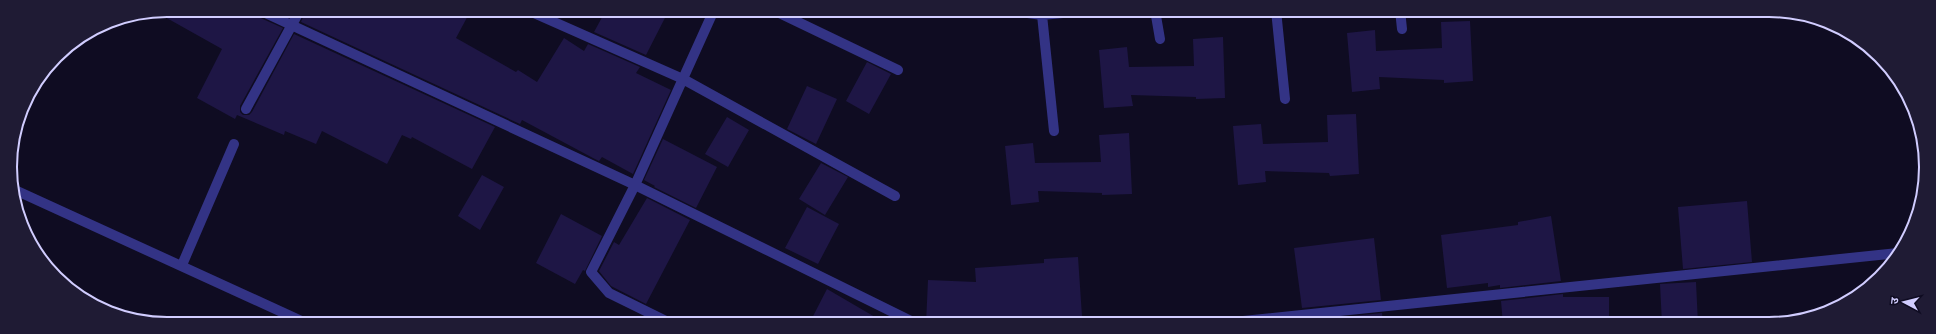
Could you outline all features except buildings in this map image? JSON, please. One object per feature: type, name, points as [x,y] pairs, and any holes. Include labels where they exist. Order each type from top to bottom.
[{"type":"street","points":[[273,17],[635,185],[903,317]]},
{"type":"street","points":[[246,109],[296,17]]},
{"type":"street","points":[[543,17],[683,80],[895,196]]},
{"type":"street","points":[[658,317],[609,293],[591,272],[635,185],[711,17]]},
{"type":"street","points":[[788,17],[898,70]]},
{"type":"street","points":[[1042,17],[1054,130]]},
{"type":"street","points":[[1156,17],[1160,39]]},
{"type":"street","points":[[1277,17],[1285,99]]},
{"type":"street","points":[[1401,17],[1402,29]]},
{"type":"street","points":[[182,265],[234,144]]},
{"type":"street","points":[[19,192],[293,317]]},
{"type":"street","points":[[1281,317],[1891,254]]}]
